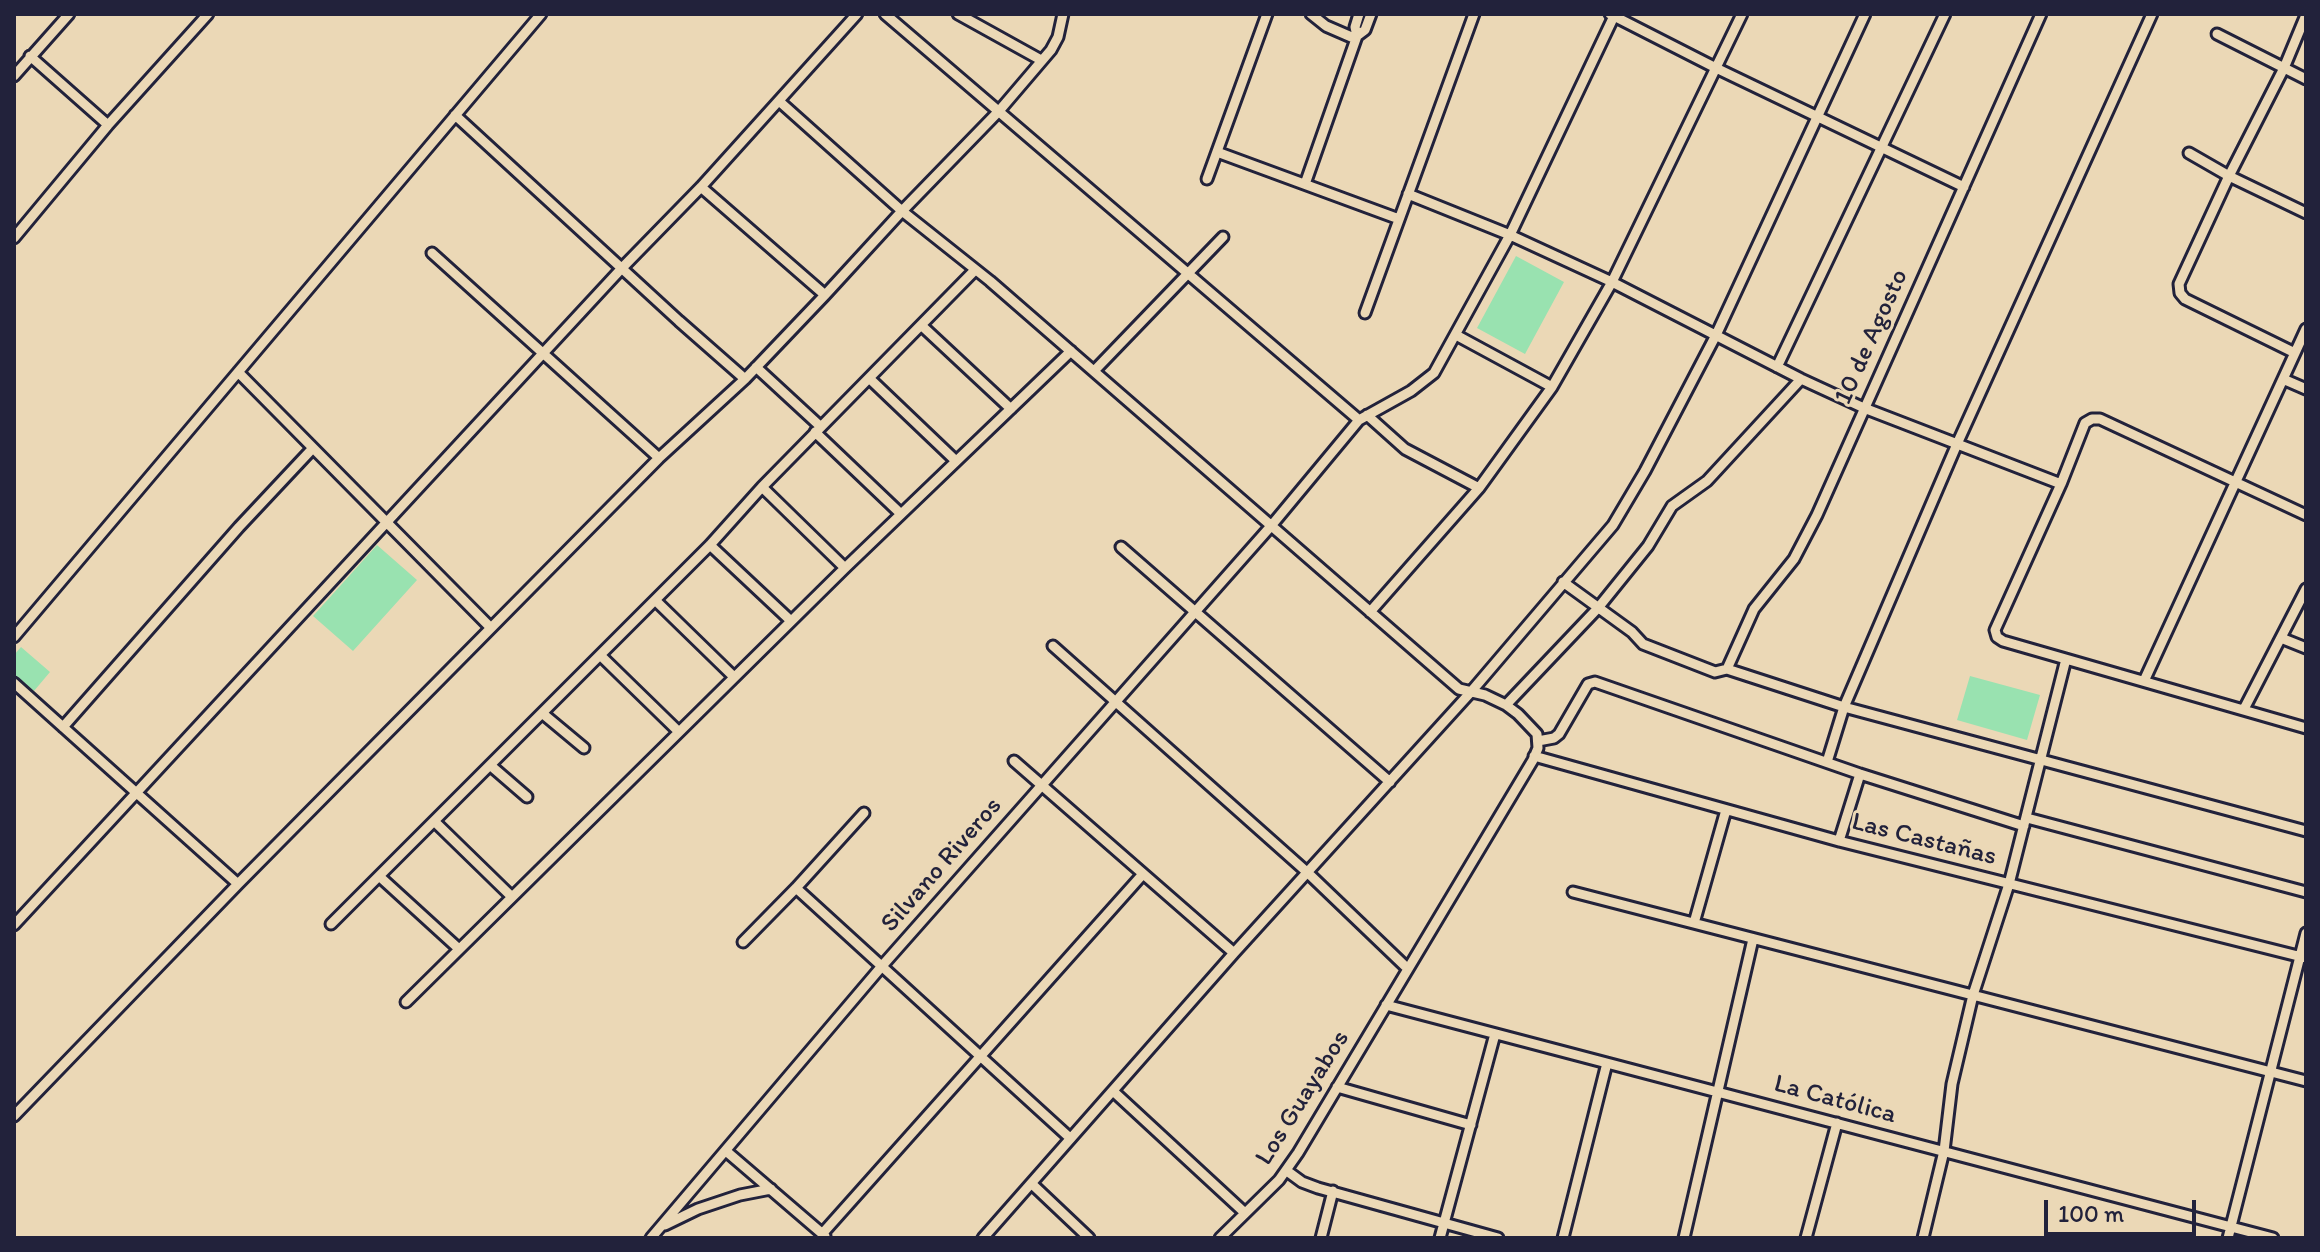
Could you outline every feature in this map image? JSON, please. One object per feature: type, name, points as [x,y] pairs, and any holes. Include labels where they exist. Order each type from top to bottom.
[{"type":"street","points":[[14,76],[69,14]]},
{"type":"street","points":[[14,238],[108,125],[208,14]]},
{"type":"street","points":[[14,637],[541,14]]},
{"type":"street","points":[[885,14],[1187,273],[1363,418],[1405,449],[1479,488]]},
{"type":"street","points":[[958,14],[1041,60]]},
{"type":"street","points":[[14,1116],[238,884],[659,458],[745,379],[825,295],[999,111],[1051,50],[1058,37],[1063,14]]},
{"type":"street","points":[[1207,179],[1267,14]]},
{"type":"street","points":[[1311,14],[1326,26],[1356,37]]},
{"type":"street","points":[[1305,184],[1356,37],[1359,14]]},
{"type":"street","points":[[1356,37],[1365,30],[1371,14]]},
{"type":"street","points":[[1365,313],[1474,14]]},
{"type":"street","points":[[1370,612],[1479,488],[1552,387],[1612,282],[1742,14]]},
{"type":"street","points":[[983,1238],[1234,953],[1470,693],[1613,525],[1716,335],[1865,14]]},
{"type":"street","points":[[1777,367],[1945,14]]},
{"type":"street","name":"10 de Agosto","points":[[1727,669],[1754,609],[1794,559],[1807,537],[2041,14]]},
{"type":"street","points":[[1827,762],[1844,707],[1957,444],[2152,14]]},
{"type":"street","points":[[14,925],[622,268],[701,187],[855,15]]},
{"type":"street","points":[[1363,418],[1411,391],[1434,373],[1510,235],[1613,15],[1964,187]]},
{"type":"street","points":[[2295,353],[2185,299],[2180,293],[2179,284],[2284,68],[2306,15]]},
{"type":"street","points":[[2217,34],[2306,79]]},
{"type":"street","points":[[30,56],[108,125]]},
{"type":"street","points":[[779,101],[902,211],[1071,351],[1459,689],[1485,695],[1506,705],[1537,734],[1538,741],[1559,734],[1588,684],[1595,682],[1860,774],[2025,822],[2306,892]]},
{"type":"street","points":[[455,115],[745,379]]},
{"type":"street","points":[[1217,152],[1399,219]]},
{"type":"street","points":[[2189,153],[2306,213]]},
{"type":"street","points":[[701,187],[825,295]]},
{"type":"street","points":[[1408,194],[1510,235],[1612,282],[1864,408],[2061,484]]},
{"type":"street","points":[[1094,371],[1223,237]]},
{"type":"street","points":[[432,253],[659,458]]},
{"type":"street","points":[[331,924],[710,545],[762,487],[975,270]]},
{"type":"street","points":[[921,325],[1011,409]]},
{"type":"street","points":[[2144,681],[2306,329]]},
{"type":"street","points":[[1456,335],[1552,387]]},
{"type":"street","points":[[406,1002],[845,568],[1071,351]]},
{"type":"street","points":[[756,367],[901,514]]},
{"type":"street","points":[[238,372],[491,628]]},
{"type":"street","points":[[869,378],[956,461]]},
{"type":"street","points":[[1506,705],[1598,608],[1648,546],[1672,506],[1707,481],[1801,379]]},
{"type":"street","points":[[2283,379],[2306,389]]},
{"type":"street","name":"Silvano Riveros","points":[[653,1237],[882,966],[1363,418]]},
{"type":"street","points":[[2306,515],[2100,419],[2092,419],[2085,423],[1995,630],[1997,637],[2003,641],[2306,728]]},
{"type":"street","points":[[63,727],[313,448]]},
{"type":"street","points":[[762,487],[845,568]]},
{"type":"street","points":[[710,545],[791,621]]},
{"type":"street","points":[[1121,547],[1390,782]]},
{"type":"street","points":[[1563,582],[1632,632],[1643,644],[1715,672],[1727,669],[1844,707],[2306,831]]},
{"type":"street","points":[[2244,709],[2306,589]]},
{"type":"street","points":[[655,600],[734,677]]},
{"type":"street","points":[[2281,638],[2306,648]]},
{"type":"street","points":[[1053,646],[1308,873],[1407,968]]},
{"type":"street","points":[[600,655],[679,732]]},
{"type":"street","points":[[1923,1238],[1944,1151],[1952,1084],[1973,995],[2009,884],[2066,659]]},
{"type":"street","points":[[14,683],[238,884]]},
{"type":"street","points":[[542,713],[584,748]]},
{"type":"street","name":"Los Guayabos","points":[[1220,1238],[1287,1171],[1534,756],[1538,741]]},
{"type":"street","name":"Las Castañas","points":[[1534,756],[1839,841],[2303,957]]},
{"type":"street","points":[[1014,761],[1234,953]]},
{"type":"street","points":[[490,765],[527,797]]},
{"type":"street","points":[[1839,841],[1860,774]]},
{"type":"street","points":[[1694,923],[1726,810]]},
{"type":"street","points":[[743,942],[864,813]]},
{"type":"street","points":[[434,821],[512,897]]},
{"type":"street","points":[[726,1151],[825,1236],[1143,874]]},
{"type":"street","points":[[379,876],[459,949]]},
{"type":"street","points":[[796,888],[1070,1138]]},
{"type":"street","points":[[1573,892],[2306,1081]]},
{"type":"street","points":[[2228,1238],[2303,957],[2306,933]]},
{"type":"street","points":[[1684,1238],[1753,939]]},
{"type":"street","name":"La Católica","points":[[1386,1005],[2273,1238]]},
{"type":"street","points":[[1440,1238],[1495,1034]]},
{"type":"street","points":[[1563,1238],[1607,1063]]},
{"type":"street","points":[[1337,1087],[1471,1125]]},
{"type":"street","points":[[1113,1091],[1245,1213]]},
{"type":"street","points":[[1806,1238],[1837,1123]]},
{"type":"street","points":[[1287,1171],[1302,1182],[1498,1238]]},
{"type":"street","points":[[1032,1184],[1089,1238]]},
{"type":"street","points":[[660,1227],[698,1209],[740,1195],[771,1189]]},
{"type":"street","points":[[1321,1238],[1333,1191]]},
{"type":"green space","points":[[1516,256],[1564,282],[1525,354],[1477,328]]},
{"type":"green space","points":[[377,545],[417,580],[353,651],[313,616]]},
{"type":"green space","points":[[21,647],[50,672],[34,691],[14,674],[14,655]]},
{"type":"green space","points":[[1970,676],[2040,695],[2027,740],[1957,720]]}]
